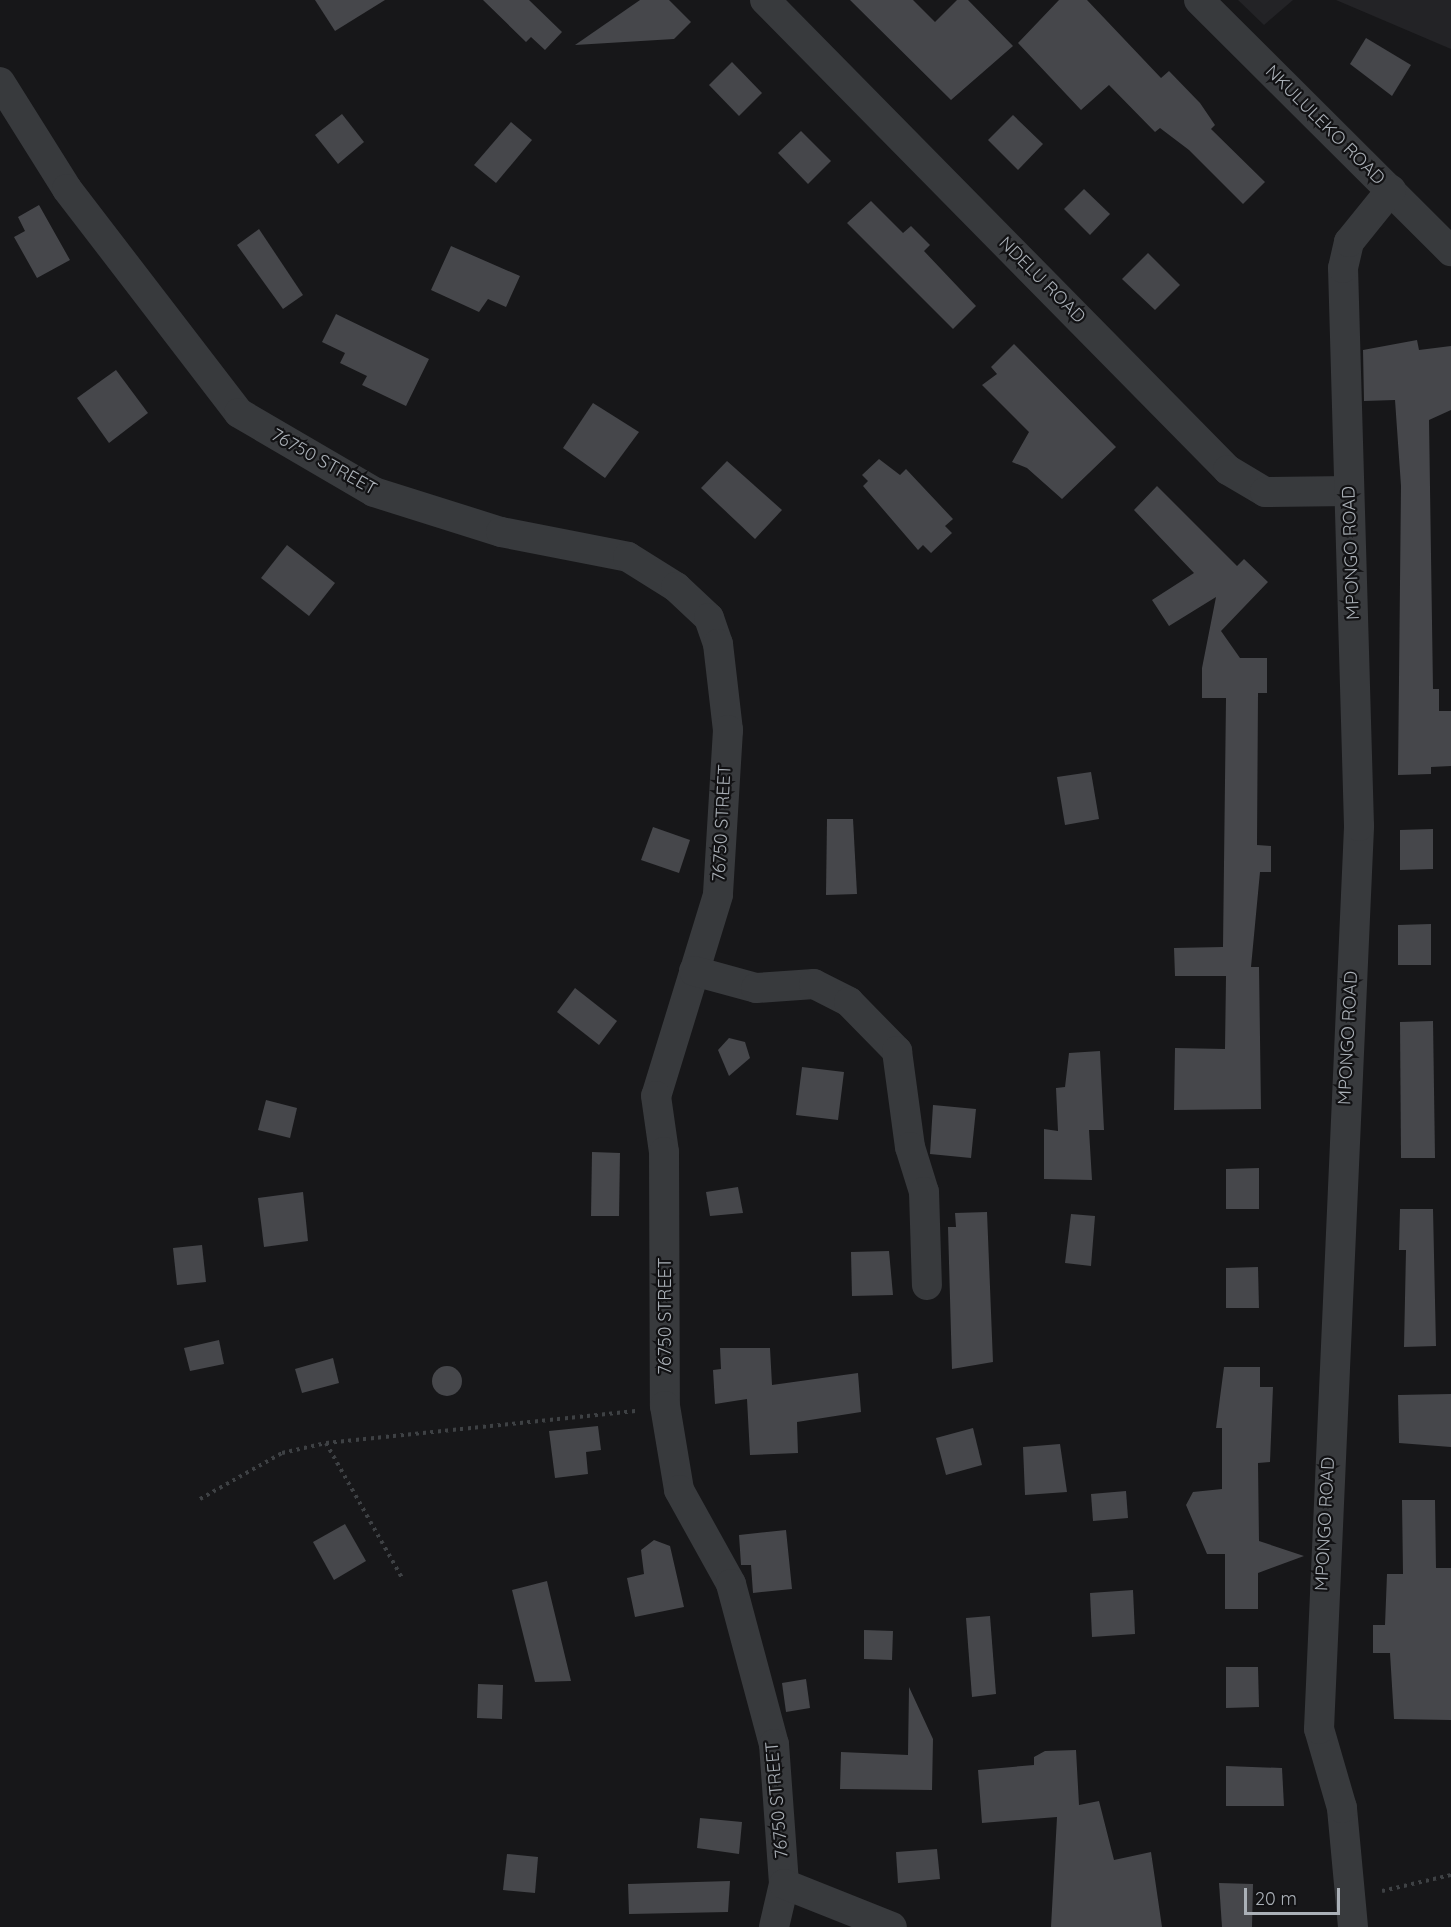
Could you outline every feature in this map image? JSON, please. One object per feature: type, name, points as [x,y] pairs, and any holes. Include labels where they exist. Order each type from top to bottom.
[{"type":"street","name":"NDELU ROAD","points":[[765,0],[1228,470],[1265,492],[1349,491]]},
{"type":"street","name":"NKULULEKO ROAD","points":[[1199,0],[1451,251]]},
{"type":"street","name":"76750 STREET","points":[[0,82],[67,189],[239,413],[374,492],[501,532],[628,558],[676,587],[709,618],[718,644],[728,730],[718,894],[656,1096],[664,1152],[665,1406],[679,1490],[731,1584],[774,1744],[784,1884],[774,1927]]},
{"type":"street","name":"MPONGO ROAD","points":[[1353,1927],[1354,1898],[1342,1808],[1319,1729],[1359,826],[1343,268],[1349,242],[1391,190]]},
{"type":"street","points":[[694,971],[756,988],[814,984],[849,1002],[897,1051],[910,1146],[924,1192],[927,1285]]},
{"type":"street","points":[[784,1884],[892,1927]]},
{"type":"path","points":[[200,1499],[282,1453],[326,1443],[665,1406]]},
{"type":"path","points":[[326,1443],[402,1578]]},
{"type":"path","points":[[1354,1898],[1451,1875]]},
{"type":"shaded area","points":[[1238,0],[1293,0],[1264,25]]},
{"type":"shaded area","points":[[1336,0],[1451,0],[1451,49]]},
{"type":"building","points":[[315,0],[385,0],[335,31]]},
{"type":"building","points":[[483,0],[529,0],[562,32],[545,50],[531,37],[526,42]]},
{"type":"building","points":[[640,0],[669,0],[691,22],[674,39],[575,45]]},
{"type":"building","points":[[850,0],[913,0],[935,22],[957,0],[968,0],[1013,46],[951,100]]},
{"type":"building","points":[[1059,0],[1087,0],[1161,78],[1169,71],[1200,103],[1215,125],[1211,129],[1265,182],[1243,204],[1189,150],[1160,128],[1155,132],[1109,85],[1081,110],[1018,43]]},
{"type":"building","points":[[1366,38],[1411,65],[1392,96],[1350,64]]},
{"type":"building","points":[[732,62],[762,93],[739,116],[709,85]]},
{"type":"building","points":[[342,114],[364,142],[338,164],[315,135]]},
{"type":"building","points":[[1013,115],[1043,144],[1018,170],[988,140]]},
{"type":"building","points":[[511,122],[532,140],[496,183],[474,165]]},
{"type":"building","points":[[801,131],[831,161],[808,184],[778,153]]},
{"type":"building","points":[[1084,189],[1110,214],[1090,235],[1064,209]]},
{"type":"building","points":[[871,201],[903,233],[911,226],[930,245],[924,251],[976,306],[953,329],[847,223]]},
{"type":"building","points":[[39,205],[70,260],[37,278],[14,237],[25,231],[18,217]]},
{"type":"building","points":[[259,229],[303,295],[283,309],[237,245]]},
{"type":"building","points":[[451,246],[520,276],[506,307],[488,299],[479,312],[431,290]]},
{"type":"building","points":[[1148,253],[1180,285],[1155,310],[1122,279]]},
{"type":"building","points":[[336,314],[429,359],[406,406],[362,385],[367,376],[340,363],[345,353],[322,342]]},
{"type":"building","points":[[1417,340],[1419,350],[1451,346],[1451,410],[1429,420],[1433,689],[1439,689],[1439,711],[1451,711],[1451,766],[1431,767],[1431,774],[1398,775],[1401,486],[1395,400],[1364,401],[1363,350]]},
{"type":"building","points":[[1014,344],[1116,447],[1062,499],[1027,468],[1012,462],[1029,432],[982,385],[997,374],[991,367]]},
{"type":"building","points":[[116,370],[148,413],[109,443],[77,398]]},
{"type":"building","points":[[593,403],[639,432],[605,478],[563,448]]},
{"type":"building","points":[[879,459],[900,475],[906,469],[953,519],[945,526],[952,533],[931,553],[923,545],[918,550],[863,486],[868,481],[862,475]]},
{"type":"building","points":[[727,461],[782,510],[755,539],[701,488]]},
{"type":"building","points":[[1157,486],[1237,566],[1244,559],[1268,582],[1221,631],[1240,658],[1267,658],[1267,693],[1258,693],[1257,845],[1271,846],[1271,872],[1260,872],[1251,967],[1259,967],[1261,1109],[1174,1110],[1175,1048],[1225,1049],[1226,976],[1175,976],[1174,948],[1223,947],[1226,698],[1202,698],[1202,668],[1216,597],[1169,626],[1152,600],[1194,573],[1134,510]]},
{"type":"building","points":[[287,545],[335,583],[309,616],[261,578]]},
{"type":"building","points":[[1091,772],[1099,819],[1065,825],[1057,777]]},
{"type":"building","points":[[827,819],[853,819],[857,894],[826,895]]},
{"type":"building","points":[[653,827],[690,840],[679,873],[641,860]]},
{"type":"building","points":[[1433,829],[1433,869],[1400,870],[1400,830]]},
{"type":"building","points":[[1431,924],[1431,965],[1398,965],[1398,925]]},
{"type":"building","points":[[575,988],[617,1021],[599,1045],[557,1012]]},
{"type":"building","points":[[1433,1021],[1435,1158],[1401,1158],[1400,1022]]},
{"type":"building","points":[[729,1038],[745,1042],[750,1058],[729,1076],[718,1050]]},
{"type":"building","points":[[1100,1051],[1104,1130],[1089,1130],[1092,1180],[1044,1179],[1044,1129],[1058,1131],[1056,1088],[1065,1087],[1069,1053]]},
{"type":"building","points":[[802,1067],[844,1072],[838,1120],[796,1115]]},
{"type":"building","points":[[266,1100],[297,1108],[290,1138],[258,1130]]},
{"type":"building","points":[[933,1105],[976,1109],[971,1158],[930,1154]]},
{"type":"building","points":[[592,1152],[620,1153],[619,1216],[591,1216]]},
{"type":"building","points":[[1259,1168],[1259,1209],[1226,1209],[1226,1169]]},
{"type":"building","points":[[738,1187],[743,1213],[710,1216],[706,1192]]},
{"type":"building","points":[[303,1192],[308,1241],[264,1247],[258,1198]]},
{"type":"building","points":[[1400,1209],[1433,1209],[1436,1346],[1404,1347],[1406,1250],[1399,1250]]},
{"type":"building","points":[[987,1212],[993,1362],[952,1369],[948,1227],[956,1227],[955,1213]]},
{"type":"building","points":[[1071,1214],[1095,1216],[1091,1266],[1065,1263]]},
{"type":"building","points":[[202,1245],[206,1282],[177,1285],[173,1248]]},
{"type":"building","points":[[889,1251],[893,1295],[852,1296],[851,1252]]},
{"type":"building","points":[[1258,1267],[1259,1308],[1226,1308],[1226,1268]]},
{"type":"building","points":[[219,1340],[224,1364],[190,1371],[184,1348]]},
{"type":"building","points":[[720,1348],[770,1348],[772,1385],[858,1373],[861,1412],[797,1422],[798,1453],[750,1455],[747,1399],[715,1404],[713,1370],[721,1369]]},
{"type":"building","points":[[333,1358],[339,1383],[302,1393],[295,1369]]},
{"type":"building","points":[[447,1366],[458,1370],[462,1381],[458,1392],[447,1396],[436,1392],[432,1381],[436,1370]]},
{"type":"building","points":[[1224,1367],[1260,1367],[1260,1387],[1273,1387],[1270,1462],[1258,1463],[1259,1541],[1304,1556],[1258,1573],[1258,1609],[1225,1609],[1225,1554],[1207,1554],[1186,1505],[1193,1492],[1222,1489],[1222,1428],[1216,1428]]},
{"type":"building","points":[[1451,1394],[1451,1447],[1399,1443],[1398,1395]]},
{"type":"building","points":[[598,1426],[601,1450],[586,1452],[588,1474],[555,1478],[549,1431]]},
{"type":"building","points":[[973,1428],[982,1465],[946,1475],[936,1438]]},
{"type":"building","points":[[1060,1444],[1067,1492],[1025,1495],[1023,1447]]},
{"type":"building","points":[[1126,1491],[1128,1518],[1093,1521],[1091,1494]]},
{"type":"building","points":[[1402,1500],[1435,1500],[1436,1568],[1451,1568],[1451,1720],[1394,1719],[1390,1653],[1373,1653],[1373,1625],[1385,1625],[1387,1574],[1403,1574]]},
{"type":"building","points":[[345,1524],[366,1561],[334,1580],[313,1542]]},
{"type":"building","points":[[786,1530],[792,1589],[753,1593],[751,1565],[741,1565],[739,1535]]},
{"type":"building","points":[[654,1540],[670,1546],[684,1607],[635,1617],[627,1578],[644,1574],[641,1550]]},
{"type":"building","points":[[547,1581],[571,1681],[535,1682],[512,1590]]},
{"type":"building","points":[[1133,1590],[1135,1634],[1092,1637],[1090,1593]]},
{"type":"building","points":[[990,1616],[996,1694],[972,1697],[966,1618]]},
{"type":"building","points":[[864,1630],[893,1631],[892,1660],[864,1659]]},
{"type":"building","points":[[1226,1667],[1258,1667],[1259,1707],[1226,1708]]},
{"type":"building","points":[[806,1679],[810,1708],[786,1712],[782,1683]]},
{"type":"building","points":[[478,1684],[503,1685],[502,1719],[477,1718]]},
{"type":"building","points":[[909,1687],[933,1739],[932,1790],[840,1789],[841,1752],[908,1755]]},
{"type":"building","points":[[1076,1750],[1079,1805],[1099,1801],[1114,1860],[1151,1852],[1162,1927],[1051,1927],[1057,1817],[982,1823],[978,1770],[1034,1765],[1034,1757],[1045,1751]]},
{"type":"building","points":[[1226,1766],[1282,1768],[1284,1806],[1226,1806]]},
{"type":"building","points":[[700,1818],[742,1822],[739,1854],[697,1848]]},
{"type":"building","points":[[937,1849],[940,1879],[898,1883],[896,1852]]},
{"type":"building","points":[[507,1854],[538,1857],[535,1893],[503,1890]]},
{"type":"building","points":[[730,1881],[728,1912],[629,1914],[628,1884]]},
{"type":"building","points":[[1219,1883],[1253,1884],[1252,1927],[1222,1927]]}]
